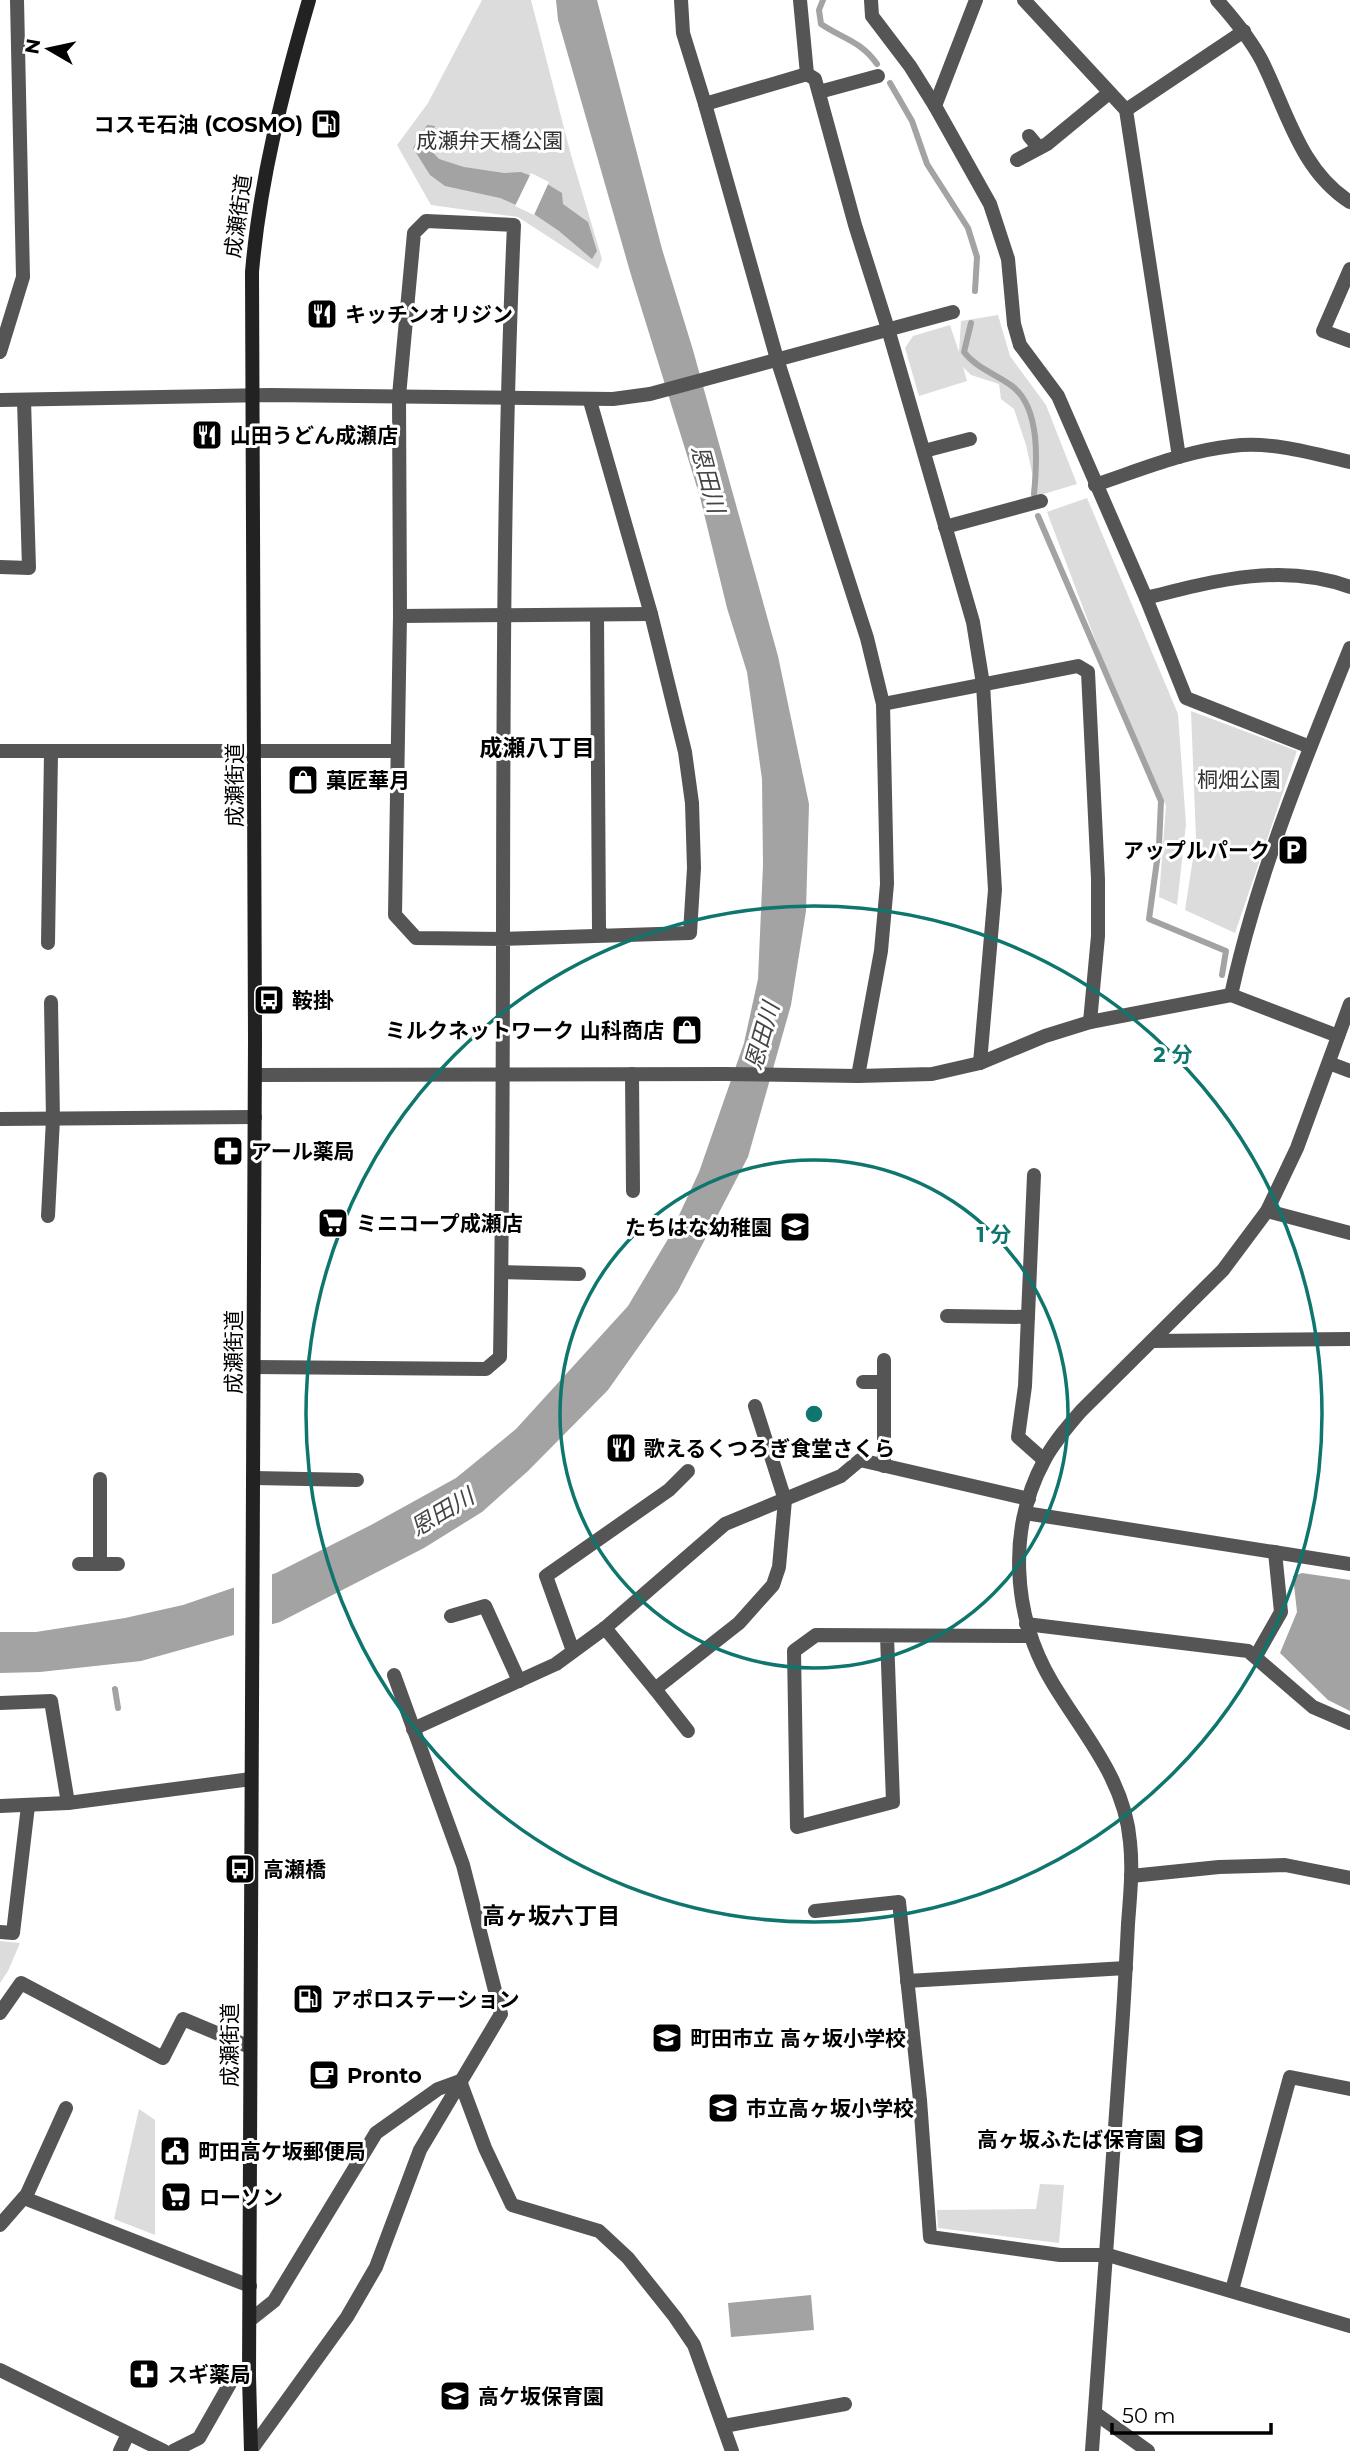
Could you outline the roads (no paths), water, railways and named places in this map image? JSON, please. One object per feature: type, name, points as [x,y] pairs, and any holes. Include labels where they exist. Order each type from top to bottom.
[{"type":"main road","name":"成瀬街道","points":[[251,2451],[249,2376],[255,1117],[252,272],[259,205],[272,134],[309,0]]},
{"type":"street","points":[[0,352],[23,277],[17,0]]},
{"type":"street","points":[[681,0],[683,33],[777,359],[867,638],[883,704],[887,884],[881,951],[858,1076]]},
{"type":"street","points":[[800,0],[807,74]]},
{"type":"street","points":[[871,0],[872,16],[910,66],[990,204],[1008,259],[1014,324],[1020,345],[1058,396],[1146,598],[1186,698],[1310,747]]},
{"type":"street","points":[[935,106],[976,0]]},
{"type":"street","points":[[1024,0],[1126,110],[1180,457]]},
{"type":"street","points":[[1217,0],[1244,31],[1262,61],[1298,142],[1313,167],[1350,202]]},
{"type":"street","points":[[1126,110],[1244,31]]},
{"type":"street","points":[[705,103],[807,74],[815,79],[855,225],[973,622],[983,684],[995,890],[980,1063]]},
{"type":"street","points":[[819,92],[878,76]]},
{"type":"street","points":[[1017,160],[1039,148],[1110,93]]},
{"type":"street","points":[[1029,136],[1039,148]]},
{"type":"street","points":[[254,1367],[486,1368],[500,1357],[502,1272],[502,1075],[504,939],[506,397],[514,225],[426,221],[414,233],[399,396],[400,616],[395,915],[416,938],[504,939],[690,933],[694,867],[692,803],[685,752],[651,614],[590,401]]},
{"type":"street","points":[[1350,269],[1323,331],[1350,341]]},
{"type":"street","points":[[0,400],[252,395],[506,397],[590,401],[650,394],[953,312]]},
{"type":"street","points":[[0,567],[29,568],[24,400]]},
{"type":"street","points":[[923,451],[970,439]]},
{"type":"street","points":[[1096,485],[1180,457],[1232,446],[1259,445],[1350,461]]},
{"type":"street","points":[[945,527],[1041,501]]},
{"type":"street","points":[[1146,598],[1218,579],[1263,575],[1299,576],[1350,587]]},
{"type":"street","points":[[400,616],[651,614]]},
{"type":"street","points":[[597,615],[599,930],[602,934]]},
{"type":"street","points":[[1231,995],[1242,944],[1262,877],[1350,648]]},
{"type":"street","points":[[883,704],[1077,666],[1088,672],[1098,878],[1098,936],[1090,1022]]},
{"type":"street","points":[[0,751],[397,751]]},
{"type":"street","points":[[48,943],[51,753]]},
{"type":"street","points":[[255,1075],[932,1074],[980,1063],[1045,1036],[1090,1022],[1231,995],[1338,1035]]},
{"type":"street","points":[[48,1216],[53,1119],[51,1002]]},
{"type":"street","points":[[1092,2451],[1108,2255],[1126,1968],[1131,1876],[1130,1840],[1123,1806],[1113,1779],[1100,1753],[1053,1685],[1028,1630],[1019,1582],[1020,1538],[1027,1506],[1044,1460],[1062,1433],[1223,1270],[1266,1211],[1297,1148],[1350,1004]]},
{"type":"street","points":[[1329,1063],[1350,1071]]},
{"type":"street","points":[[632,1074],[633,1191]]},
{"type":"street","points":[[0,1119],[255,1117]]},
{"type":"street","points":[[1034,1175],[1025,1386],[1018,1437],[1044,1460]]},
{"type":"street","points":[[1266,1211],[1350,1233]]},
{"type":"street","points":[[502,1272],[579,1274]]},
{"type":"street","points":[[947,1315],[1028,1317]]},
{"type":"street","points":[[1153,1341],[1350,1339]]},
{"type":"street","points":[[884,1360],[884,1466]]},
{"type":"street","points":[[863,1382],[884,1382]]},
{"type":"street","points":[[655,1689],[739,1623],[773,1585],[779,1567],[785,1500],[754,1406]]},
{"type":"street","points":[[413,1729],[555,1664],[605,1628],[725,1524],[841,1476],[860,1460],[1027,1506],[1350,1564]]},
{"type":"street","points":[[573,1651],[546,1576],[669,1490],[688,1471]]},
{"type":"street","points":[[253,1478],[357,1480]]},
{"type":"street","points":[[100,1479],[100,1564]]},
{"type":"street","points":[[1256,1656],[1281,1612],[1275,1552]]},
{"type":"street","points":[[79,1564],[118,1564]]},
{"type":"street","points":[[451,1616],[485,1606],[519,1681]]},
{"type":"street","points":[[605,1628],[688,1731]]},
{"type":"street","points":[[887,1636],[893,1802],[797,1827],[794,1651],[816,1635],[887,1636],[1028,1630],[1248,1651],[1313,1707],[1350,1723]]},
{"type":"street","points":[[251,2451],[347,2317],[376,2267],[420,2150],[501,2014],[463,1865],[394,1675]]},
{"type":"street","points":[[0,1703],[51,1700],[68,1803]]},
{"type":"street","points":[[0,1806],[68,1803],[251,1779]]},
{"type":"street","points":[[0,1932],[13,1933],[28,1806]]},
{"type":"street","points":[[1131,1876],[1219,1867],[1285,1864],[1350,1878]]},
{"type":"street","points":[[815,1911],[899,1902],[920,2100],[930,2237],[1060,2255],[1108,2255],[1350,2326]]},
{"type":"street","points":[[907,1981],[1126,1968]]},
{"type":"street","points":[[0,2013],[21,1983],[163,2058],[183,2019],[250,2047]]},
{"type":"street","points":[[1232,2291],[1290,2077],[1350,2090]]},
{"type":"street","points":[[250,2320],[274,2301],[376,2133],[438,2089],[460,2081]]},
{"type":"street","points":[[460,2081],[485,2148],[512,2205],[599,2231],[628,2258],[675,2317],[694,2346],[732,2451]]},
{"type":"street","points":[[0,2225],[24,2198],[66,2108]]},
{"type":"street","points":[[24,2198],[250,2286]]},
{"type":"street","points":[[0,2370],[164,2451]]},
{"type":"street","points":[[173,2451],[199,2438],[232,2380],[249,2376]]},
{"type":"street","points":[[724,2426],[845,2404]]},
{"type":"street","points":[[1095,2413],[1148,2451]]},
{"type":"street","points":[[120,2451],[128,2434]]},
{"type":"water","name":"恩田川","points":[[556,0],[597,0],[662,249],[693,350],[778,656],[809,804],[806,911],[791,1005],[748,1157],[678,1291],[608,1390],[528,1471],[482,1512],[424,1548],[280,1622],[141,1661],[40,1672],[0,1673],[0,1632],[36,1632],[125,1618],[183,1605],[276,1573],[456,1478],[516,1429],[628,1306],[668,1239],[699,1172],[744,1043],[758,979],[763,865],[762,779],[747,672],[727,608],[700,497],[631,275],[558,20]]},
{"type":"water","points":[[427,125],[435,126],[425,144],[439,159],[464,167],[504,173],[521,172],[562,193],[563,204],[588,222],[597,251],[592,259],[559,231],[528,210],[500,198],[445,186],[430,175],[413,148]]},
{"type":"water","points":[[1302,1573],[1350,1580],[1350,1711],[1328,1700],[1280,1653],[1297,1612],[1293,1576]]},
{"type":"water","points":[[811,2295],[814,2330],[731,2337],[728,2303]]},
{"type":"waterway","points":[[823,0],[819,10],[821,24],[858,45],[877,64]]},
{"type":"waterway","points":[[890,83],[912,121],[927,164],[968,228],[977,257],[975,291]]},
{"type":"waterway","points":[[971,323],[964,352],[980,367],[1012,386],[1028,408],[1035,437],[1034,494]]},
{"type":"waterway","points":[[1038,516],[1161,801],[1159,846],[1149,919],[1226,951],[1222,975]]},
{"type":"waterway","points":[[115,1689],[118,1708]]},
{"type":"place","name":"コスモ石油 (COSMO)","points":[[326,124]]},
{"type":"place","name":"キッチンオリジン","points":[[322,314]]},
{"type":"place","name":"山田うどん成瀬店","points":[[207,435]]},
{"type":"place","name":"菓匠華月","points":[[303,780]]},
{"type":"place","name":"アップルパーク","points":[[1293,850]]},
{"type":"place","name":"鞍掛","points":[[269,1000]]},
{"type":"place","name":"ミルクネットワーク 山科商店","points":[[687,1030]]},
{"type":"place","name":"アール薬局","points":[[228,1151]]},
{"type":"place","name":"ミニコープ成瀬店","points":[[333,1223]]},
{"type":"place","name":"たちはな幼稚園","points":[[795,1227]]},
{"type":"place","name":"歌えるくつろぎ食堂さくら","points":[[621,1448]]},
{"type":"place","name":"高瀬橋","points":[[240,1869]]},
{"type":"place","name":"アポロステーション","points":[[308,1999]]},
{"type":"place","name":"町田市立 高ヶ坂小学校","points":[[667,2038]]},
{"type":"place","name":"Pronto","points":[[324,2075]]},
{"type":"place","name":"市立高ヶ坂小学校","points":[[723,2108]]},
{"type":"place","name":"高ヶ坂ふたば保育園","points":[[1189,2139]]},
{"type":"place","name":"町田高ケ坂郵便局","points":[[175,2151]]},
{"type":"place","name":"ローソン","points":[[176,2197]]},
{"type":"place","name":"スギ薬局","points":[[144,2374]]},
{"type":"place","name":"高ケ坂保育園","points":[[455,2396]]},
{"type":"district","name":"成瀬八丁目","points":[[537,748]]},
{"type":"district","name":"高ヶ坂六丁目","points":[[551,1916]]},
{"type":"park label","name":"成瀬弁天橋公園","points":[[490,140]]},
{"type":"park label","name":"桐畑公園","points":[[1239,779]]}]
